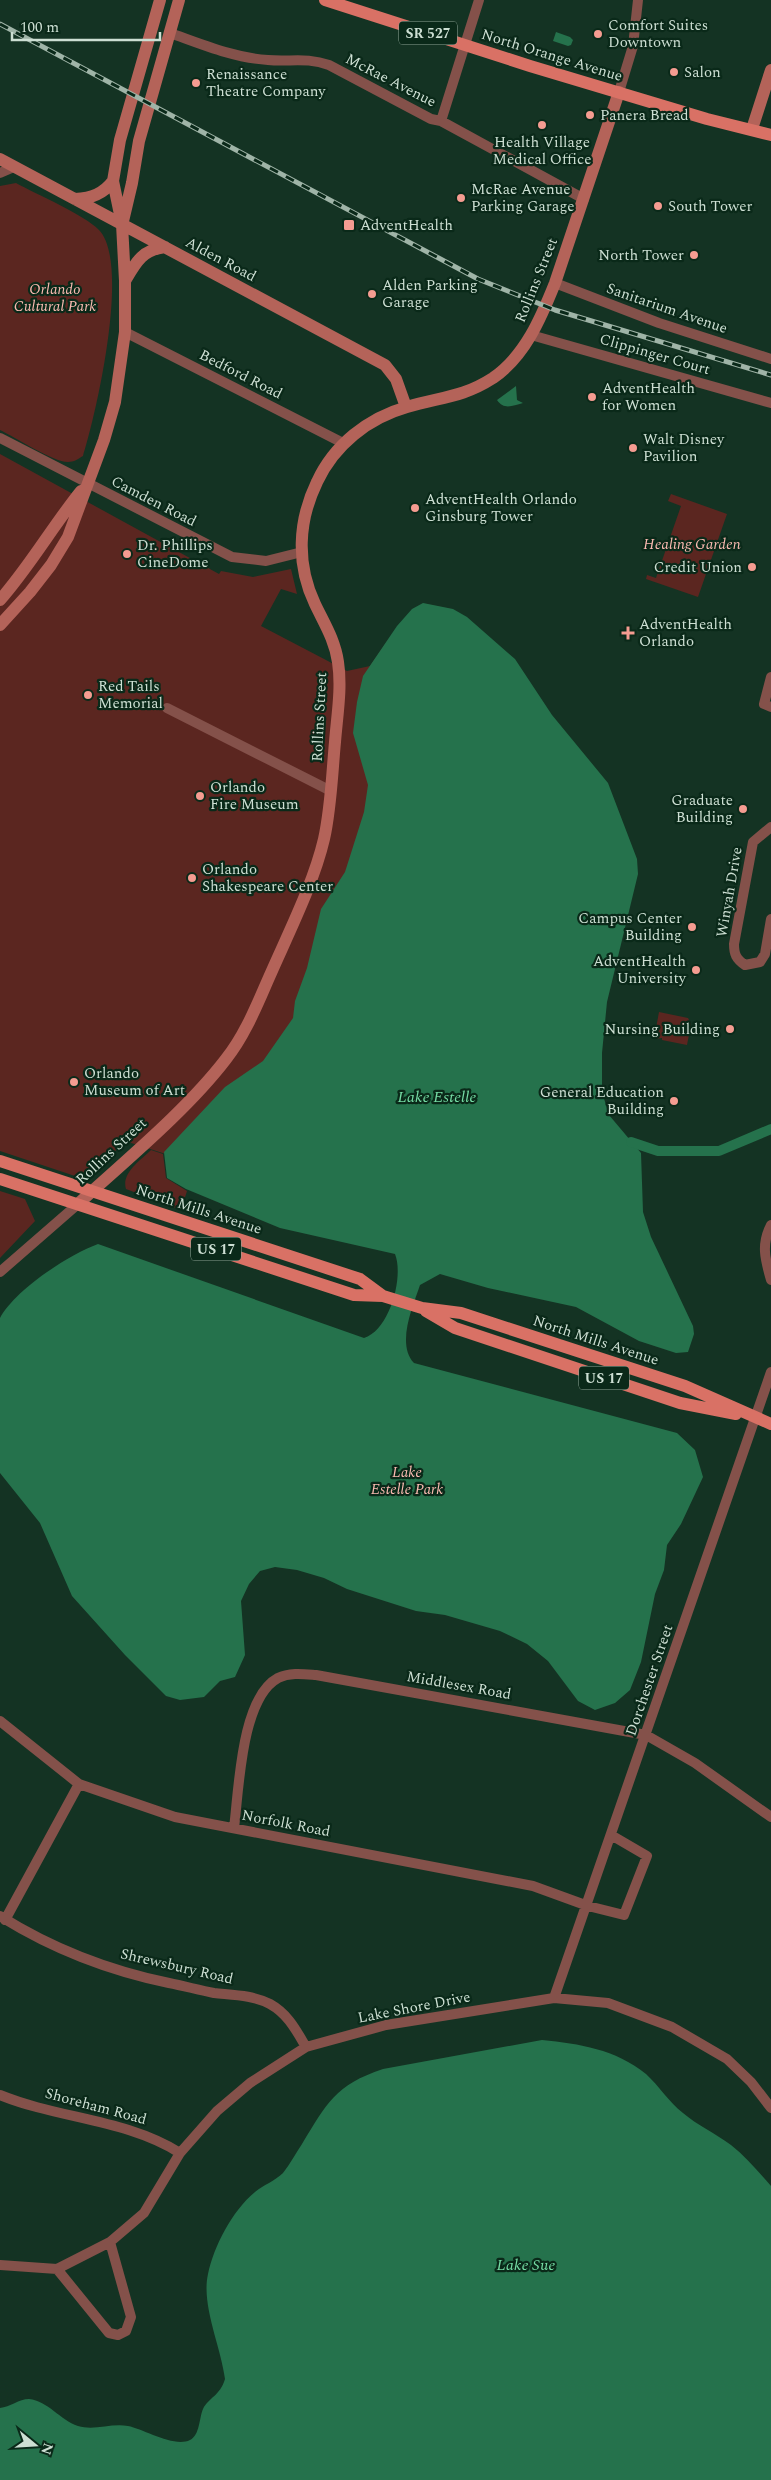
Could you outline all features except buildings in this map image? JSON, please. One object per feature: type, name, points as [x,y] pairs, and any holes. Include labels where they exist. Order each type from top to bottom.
[{"type":"main road","name":"North Orange Avenue","points":[[325,0],[706,119],[771,135]]},
{"type":"main road","name":"North Mills Avenue","points":[[0,1161],[360,1279],[384,1296]]},
{"type":"main road","name":"North Mills Avenue","points":[[0,1178],[354,1295],[384,1296],[422,1308],[461,1313],[676,1383],[771,1424]]},
{"type":"main road","name":"North Mills Avenue","points":[[422,1308],[455,1328],[680,1404],[755,1418]]},
{"type":"street","points":[[0,625],[51,565],[68,537],[104,440],[115,402],[125,332],[125,281],[122,224],[113,180],[120,140],[160,0]]},
{"type":"street","points":[[122,224],[132,183],[139,141],[179,0]]},
{"type":"street","points":[[441,121],[479,0]]},
{"type":"street","name":"Rollins Street","points":[[78,1204],[185,1104],[226,1059],[243,1033],[315,867],[324,839],[331,791],[338,709],[338,662],[332,637],[311,596],[305,577],[302,531],[315,484],[324,468],[343,443],[379,418],[406,407],[456,397],[475,389],[496,376],[517,356],[531,335],[555,283],[584,199],[633,46],[638,0]]},
{"type":"street","name":"McRae Avenue","points":[[170,33],[229,53],[267,60],[315,60],[431,119],[441,121],[584,199]]},
{"type":"street","points":[[752,129],[771,70]]},
{"type":"street","name":"Alden Road","points":[[0,159],[385,365],[396,379],[406,407]]},
{"type":"street","points":[[0,172],[14,167]]},
{"type":"street","points":[[75,199],[88,198],[100,193],[113,180]]},
{"type":"street","points":[[125,281],[137,260],[146,252],[165,247]]},
{"type":"street","name":"Sanitarium Avenue","points":[[555,283],[659,324],[771,359]]},
{"type":"street","name":"Bedford Road","points":[[125,332],[343,443]]},
{"type":"street","name":"Clippinger Court","points":[[531,335],[771,403]]},
{"type":"street","name":"Camden Road","points":[[0,438],[232,557],[266,561],[302,552]]},
{"type":"street","points":[[0,600],[22,575],[58,520],[87,484]]},
{"type":"street","points":[[767,705],[771,677]]},
{"type":"street","points":[[167,708],[331,791]]},
{"type":"street","name":"Winyah Drive","points":[[771,827],[753,842],[734,944],[734,953],[738,961],[745,965],[760,962],[765,954],[771,919]]},
{"type":"street","points":[[0,1272],[78,1204]]},
{"type":"street","points":[[771,1224],[766,1236],[764,1253],[771,1280]]},
{"type":"street","name":"Dorchester Street","points":[[554,1998],[588,1906],[610,1835],[771,1372]]},
{"type":"street","name":"Middlesex Road","points":[[234,1828],[248,1725],[254,1706],[263,1691],[279,1678],[297,1674],[316,1675],[646,1735],[695,1763],[771,1817]]},
{"type":"street","name":"Norfolk Road","points":[[0,1720],[79,1784],[175,1817],[533,1886],[588,1906],[624,1916],[647,1856],[610,1835]]},
{"type":"street","points":[[3,1918],[79,1784]]},
{"type":"street","name":"Shrewsbury Road","points":[[3,1918],[50,1943],[105,1965],[156,1980],[253,1998],[270,2004],[289,2018],[306,2047]]},
{"type":"street","name":"Lake Shore Drive","points":[[57,2269],[110,2242],[144,2213],[180,2153],[217,2111],[250,2083],[306,2047],[386,2025],[554,1998],[608,2003],[672,2026],[727,2059],[751,2082],[771,2108]]},
{"type":"street","name":"Shoreham Road","points":[[0,2095],[134,2131],[162,2142],[180,2153]]},
{"type":"street","points":[[0,2265],[57,2269],[109,2333],[118,2335],[126,2331],[131,2317],[110,2242]]},
{"type":"green space","name":"Orlando Cultural Park","points":[[16,183],[72,211],[92,224],[99,230],[108,248],[112,273],[111,305],[102,375],[83,456],[68,462],[53,458],[0,430],[0,186]]},
{"type":"green space","points":[[0,454],[219,574],[221,571],[253,577],[291,569],[297,594],[281,589],[261,626],[347,671],[370,666],[388,640],[379,753],[324,1004],[194,1163],[125,1141],[87,1180],[0,1151]]},
{"type":"green space","name":"Healing Garden","points":[[671,494],[727,514],[698,597],[646,579],[647,575],[656,578],[681,506],[668,501]]},
{"type":"green space","points":[[659,1012],[688,1018],[691,1024],[687,1045],[662,1040],[662,1038],[654,1039]]},
{"type":"green space","points":[[151,1150],[163,1154],[166,1178],[187,1191],[181,1210],[126,1189],[125,1183],[129,1172]]},
{"type":"green space","points":[[0,1191],[25,1199],[35,1221],[0,1258]]},
{"type":"water","points":[[556,32],[570,37],[573,40],[571,45],[568,46],[553,41]]},
{"type":"water","points":[[516,386],[517,400],[523,403],[505,406],[497,400]]},
{"type":"water","name":"Lake Estelle","points":[[423,603],[453,609],[467,617],[515,659],[552,715],[608,783],[637,859],[638,874],[607,1002],[602,1053],[602,1092],[609,1115],[641,1153],[643,1212],[651,1237],[693,1326],[694,1334],[688,1352],[676,1353],[639,1341],[576,1307],[488,1288],[440,1274],[420,1285],[410,1314],[406,1346],[414,1363],[677,1433],[695,1450],[703,1477],[681,1524],[667,1545],[664,1570],[655,1594],[641,1662],[630,1690],[615,1703],[595,1710],[578,1701],[548,1661],[527,1644],[500,1631],[445,1615],[416,1611],[347,1589],[324,1578],[297,1570],[275,1567],[260,1571],[249,1584],[241,1601],[245,1655],[235,1677],[220,1681],[204,1697],[180,1700],[166,1696],[125,1655],[72,1596],[40,1523],[0,1473],[0,1318],[17,1296],[43,1275],[72,1256],[98,1244],[364,1338],[381,1325],[388,1314],[393,1301],[398,1275],[395,1254],[280,1228],[186,1189],[167,1178],[164,1152],[225,1087],[263,1061],[293,1018],[295,1001],[307,968],[321,909],[345,872],[364,812],[368,785],[353,733],[363,676],[397,626],[412,609]]},
{"type":"water","name":"Lake Sue","points":[[542,2040],[570,2043],[597,2049],[634,2066],[646,2074],[683,2113],[725,2141],[752,2164],[771,2186],[771,2480],[0,2480],[0,2408],[25,2399],[36,2400],[42,2403],[65,2420],[78,2426],[90,2428],[115,2425],[128,2426],[176,2442],[183,2442],[193,2438],[196,2434],[203,2409],[223,2385],[225,2379],[207,2299],[208,2274],[219,2241],[232,2219],[247,2200],[255,2192],[283,2173],[326,2106],[343,2089],[367,2075],[383,2069]]},
{"type":"waterway","points":[[631,1142],[658,1151],[719,1151],[771,1129]]},
{"type":"railway","points":[[0,24],[478,279],[555,310],[771,375]]},
{"type":"place","name":"Comfort Suites Downtown","points":[[598,34]]},
{"type":"place","name":"Salon","points":[[674,72]]},
{"type":"place","name":"Renaissance Theatre Company","points":[[196,83]]},
{"type":"place","name":"Panera Bread","points":[[590,115]]},
{"type":"place","name":"Health Village Medical Office","points":[[542,125]]},
{"type":"place","name":"McRae Avenue Parking Garage","points":[[461,198]]},
{"type":"place","name":"South Tower","points":[[658,206]]},
{"type":"place","name":"AdventHealth","points":[[349,225]]},
{"type":"place","name":"North Tower","points":[[694,255]]},
{"type":"place","name":"Alden Parking Garage","points":[[372,294]]},
{"type":"place","name":"AdventHealth for Women","points":[[592,397]]},
{"type":"place","name":"Walt Disney Pavilion","points":[[633,448]]},
{"type":"place","name":"AdventHealth Orlando Ginsburg Tower","points":[[415,508]]},
{"type":"place","name":"Dr. Phillips CineDome","points":[[127,554]]},
{"type":"place","name":"Credit Union","points":[[752,567]]},
{"type":"place","name":"AdventHealth Orlando","points":[[628,633]]},
{"type":"place","name":"Red Tails Memorial","points":[[88,695]]},
{"type":"place","name":"Orlando Fire Museum","points":[[200,796]]},
{"type":"place","name":"Graduate Building","points":[[743,809]]},
{"type":"place","name":"Orlando Shakespeare Center","points":[[192,878]]},
{"type":"place","name":"Campus Center Building","points":[[692,927]]},
{"type":"place","name":"AdventHealth University","points":[[696,970]]},
{"type":"place","name":"Nursing Building","points":[[730,1029]]},
{"type":"place","name":"Orlando Museum of Art","points":[[74,1082]]},
{"type":"place","name":"General Education Building","points":[[674,1101]]},
{"type":"park label","name":"Lake Estelle Park","points":[[407,1480]]}]
